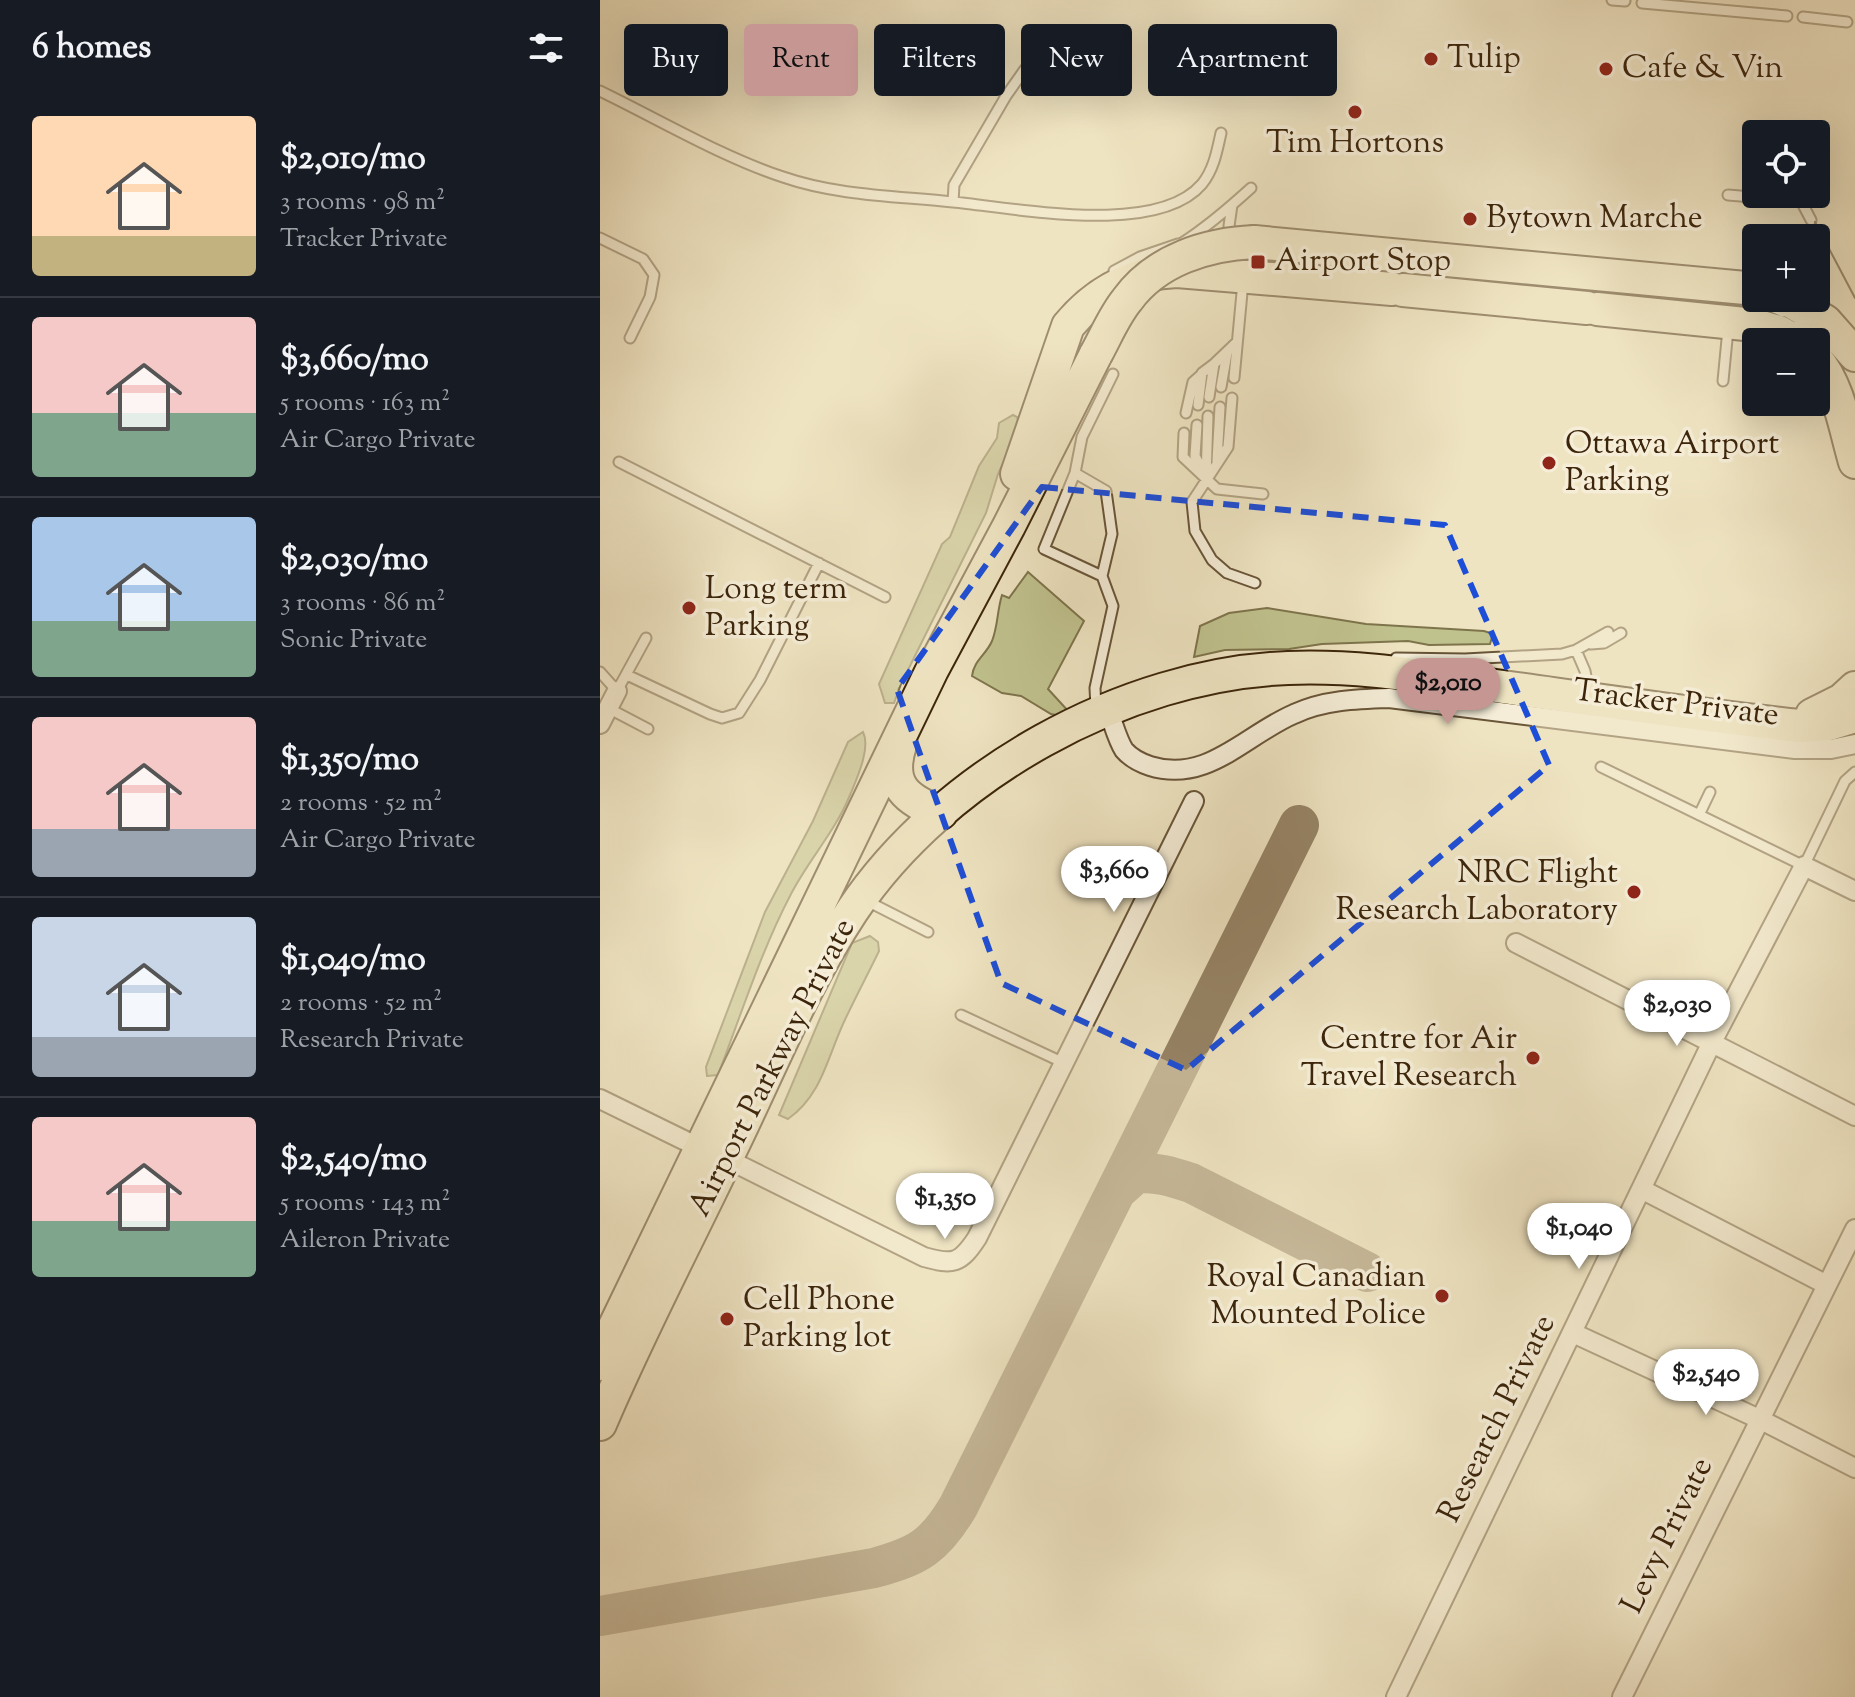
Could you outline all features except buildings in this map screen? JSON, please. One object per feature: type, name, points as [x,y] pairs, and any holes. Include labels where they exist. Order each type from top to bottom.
[{"type":"highway","name":"Airport Parkway Private","points":[[600,1424],[713,1154],[912,712],[976,586],[1105,364],[1117,314],[1143,282],[1161,268],[1189,254],[1219,245],[1254,242],[1742,288]]},
{"type":"highway","name":"Airport Parkway Private","points":[[976,586],[1068,326],[1089,297],[1117,285],[1157,272],[1241,260],[1398,290],[1729,321],[1765,328]]},
{"type":"highway","points":[[1809,312],[1825,321],[1835,358],[1830,380],[1855,462]]},
{"type":"highway","name":"Airport Parkway Private","points":[[600,1364],[613,1330],[862,899],[901,852],[941,813],[1008,763],[1053,736],[1102,712],[1164,689],[1211,677],[1313,667],[1369,670],[1757,722],[1815,726],[1855,716]]},
{"type":"highway","name":"Airport Parkway Private","points":[[1757,722],[1809,715],[1842,700],[1855,688]]},
{"type":"highway","points":[[912,712],[898,752],[897,779],[908,797],[941,813]]},
{"type":"street","points":[[604,716],[622,683]]},
{"type":"street","name":"Tracker Private","points":[[1102,712],[1124,750],[1144,764],[1170,770],[1198,768],[1212,763],[1257,734],[1294,714],[1317,706],[1335,701],[1389,698],[1795,749],[1831,749],[1855,744]]},
{"type":"street","points":[[600,1099],[909,1250],[950,1263],[963,1256],[977,1238],[1194,801]]},
{"type":"street","points":[[1804,866],[1855,891]]},
{"type":"street","name":"Research Private","points":[[1396,1697],[1712,1042],[1804,866]]},
{"type":"street","points":[[1516,943],[1855,1116]]},
{"type":"street","points":[[1643,1190],[1827,1285]]},
{"type":"street","name":"Levy Private","points":[[1622,1697],[1855,1229]]},
{"type":"street","points":[[1573,1333],[1759,1419],[1855,1468]]},
{"type":"lane","points":[[1612,0],[1625,1]]},
{"type":"lane","points":[[1642,3],[1671,3],[1787,16]]},
{"type":"lane","points":[[1803,17],[1847,22]]},
{"type":"lane","points":[[953,202],[954,185],[1021,75]]},
{"type":"lane","points":[[600,91],[753,166],[785,178],[853,194],[1084,215],[1138,212],[1171,206],[1201,185],[1216,157],[1221,133]]},
{"type":"lane","points":[[1106,277],[1140,257],[1182,243],[1207,227],[1251,188]]},
{"type":"lane","points":[[1728,195],[1742,195]]},
{"type":"lane","points":[[1232,205],[1229,226],[1241,260],[1234,378]]},
{"type":"lane","points":[[1806,208],[1811,220]]},
{"type":"lane","points":[[600,238],[643,259],[654,275],[650,297],[630,338]]},
{"type":"lane","points":[[1182,243],[1241,260],[1723,291],[1750,298],[1787,315],[1809,331],[1835,358]]},
{"type":"lane","points":[[1723,381],[1729,321]]},
{"type":"lane","points":[[1186,413],[1193,382],[1237,342]]},
{"type":"lane","points":[[1221,387],[1227,353]]},
{"type":"lane","points":[[1102,576],[1044,549],[1075,473],[1082,437],[1105,364]]},
{"type":"lane","points":[[1209,397],[1214,364]]},
{"type":"lane","points":[[1198,405],[1202,373]]},
{"type":"lane","points":[[1232,398],[1228,447],[1192,502],[1195,531],[1219,567],[1255,583]]},
{"type":"lane","points":[[1217,461],[1220,407]]},
{"type":"lane","points":[[1206,478],[1208,416]]},
{"type":"lane","points":[[1197,425],[1195,456],[1206,478]]},
{"type":"lane","points":[[1184,433],[1183,457],[1217,489],[1263,494]]},
{"type":"lane","points":[[619,462],[885,597]]},
{"type":"lane","points":[[1075,473],[1106,491],[1112,534],[1102,576],[1113,606],[1095,688],[1102,712]]},
{"type":"lane","points":[[600,672],[622,683],[722,718],[739,713],[760,680],[819,563]]},
{"type":"lane","points":[[1388,658],[1465,659],[1562,654],[1576,650],[1608,632]]},
{"type":"lane","points":[[1588,644],[1604,643],[1621,633]]},
{"type":"lane","points":[[622,683],[646,638]]},
{"type":"lane","points":[[1576,650],[1585,671],[1591,699]]},
{"type":"lane","points":[[1313,667],[1358,660]]},
{"type":"lane","points":[[604,716],[648,729]]},
{"type":"lane","points":[[1601,767],[1804,866],[1845,781],[1855,772]]},
{"type":"lane","points":[[1699,815],[1710,792]]},
{"type":"lane","points":[[862,899],[928,932]]},
{"type":"lane","points":[[961,1015],[1064,1063]]},
{"type":"highlighted area","points":[[1042,487],[1445,525],[1549,765],[1186,1070],[1001,983],[897,689]]},
{"type":"green space","points":[[1013,415],[1017,417],[1020,427],[998,474],[986,513],[894,703],[885,703],[879,684],[942,544],[950,537],[979,466],[997,438],[999,423]]},
{"type":"green space","points":[[1028,572],[1084,621],[1048,689],[1071,714],[1051,714],[1021,696],[1002,693],[972,676],[992,641],[1002,595],[1009,598]]},
{"type":"green space","points":[[1267,608],[1366,624],[1493,634],[1490,644],[1429,645],[1408,641],[1322,644],[1289,649],[1225,650],[1194,657],[1200,626],[1229,613]]},
{"type":"green space","points":[[863,732],[864,754],[850,795],[780,916],[718,1075],[707,1076],[706,1067],[765,912],[813,821],[848,742]]},
{"type":"green space","points":[[870,936],[878,942],[879,951],[816,1088],[788,1119],[779,1115],[852,943]]},
{"type":"taxiway","points":[[600,1616],[874,1568],[914,1554],[941,1532],[958,1507],[1299,825]]},
{"type":"taxiway","points":[[1116,1191],[1135,1174],[1142,1173],[1191,1183],[1367,1272]]},
{"type":"tram line","points":[[1815,222],[1855,298]]},
{"type":"place","name":"Tulip","points":[[1431,59]]},
{"type":"place","name":"Cafe & Vin","points":[[1606,69]]},
{"type":"place","name":"Tim Hortons","points":[[1355,112]]},
{"type":"place","name":"Bytown Marche","points":[[1470,219]]},
{"type":"place","name":"Airport Stop","points":[[1258,262]]},
{"type":"place","name":"Ottawa Airport Parking","points":[[1549,463]]},
{"type":"place","name":"Long term Parking","points":[[689,608]]},
{"type":"place","name":"NRC Flight Research Laboratory","points":[[1634,892]]},
{"type":"place","name":"Centre for Air Travel Research","points":[[1533,1058]]},
{"type":"place","name":"Royal Canadian Mounted Police","points":[[1442,1296]]},
{"type":"place","name":"Cell Phone Parking lot","points":[[727,1319]]}]
